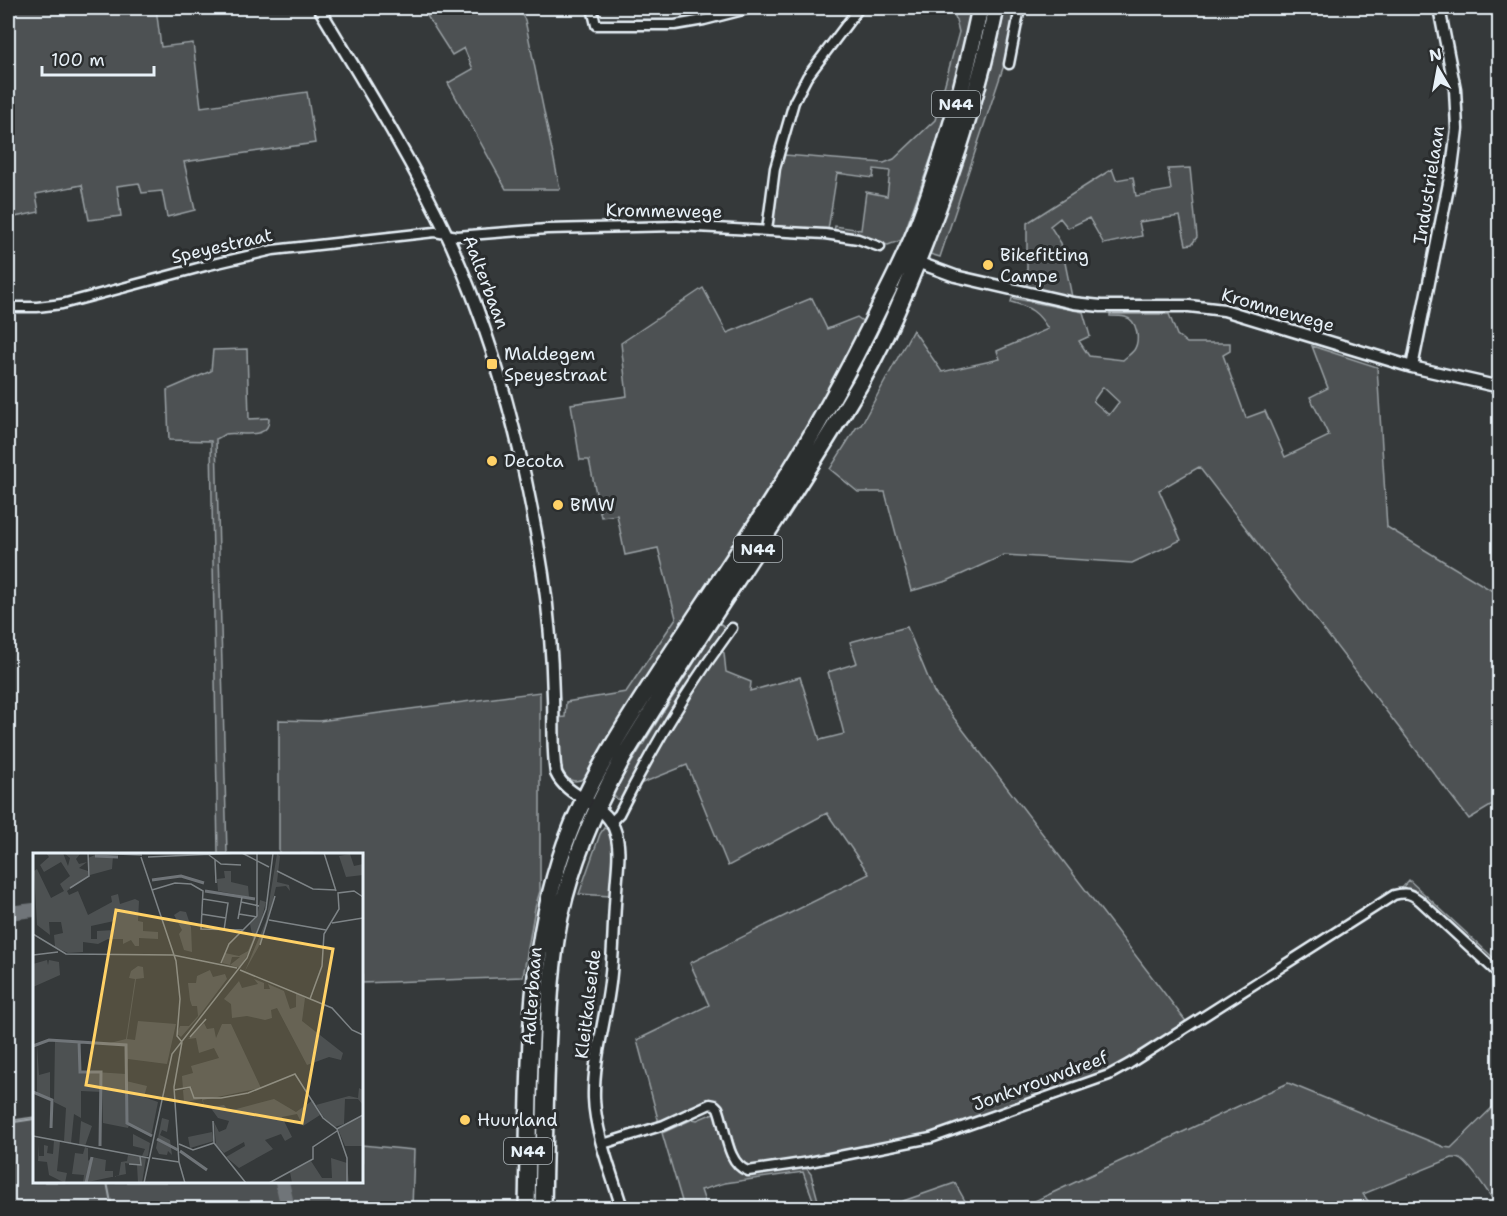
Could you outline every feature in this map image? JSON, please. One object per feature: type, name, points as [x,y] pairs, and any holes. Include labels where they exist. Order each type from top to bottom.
[{"type":"highway","name":"N44","points":[[911,259],[966,70],[980,8]]},
{"type":"highway","name":"N44","points":[[590,803],[593,779],[627,722],[816,429],[940,204],[967,123],[996,8]]},
{"type":"highway","name":"Aalterbaan","points":[[527,1209],[532,1039],[538,958],[555,877],[590,803]]},
{"type":"highway","name":"Aalterbaan","points":[[543,1209],[549,1009],[556,942],[590,803]]},
{"type":"street","name":"Aalterbaan","points":[[319,8],[396,136],[446,234],[494,357],[525,474],[547,607],[556,773],[565,787],[590,803]]},
{"type":"street","points":[[592,8],[596,25],[675,25],[749,8]]},
{"type":"street","points":[[767,230],[775,168],[794,102],[807,77],[859,8]]},
{"type":"street","points":[[1009,64],[1020,8]]},
{"type":"street","name":"Industrielaan","points":[[1412,367],[1452,168],[1456,129],[1455,89],[1439,8]]},
{"type":"street","name":"Krommewege","points":[[446,234],[457,236],[475,233],[608,226],[677,226],[767,230],[847,237],[880,247]]},
{"type":"street","name":"Speyestraat","points":[[8,307],[62,304],[273,250],[435,232],[446,234]]},
{"type":"street","name":"Krommewege","points":[[911,259],[955,276],[1073,303],[1101,306],[1189,306],[1224,310],[1412,367],[1500,387]]},
{"type":"street","points":[[611,822],[619,814],[654,748],[732,628]]},
{"type":"street","name":"Kleitkalseide","points":[[590,803],[608,815],[617,841],[619,861],[611,973],[594,1097],[597,1122],[622,1209]]},
{"type":"street","name":"Jonkvrouwdreef","points":[[603,1144],[664,1125],[710,1104],[718,1108],[736,1164],[748,1171],[809,1162],[931,1138],[1109,1075],[1130,1064],[1394,895],[1403,892],[1412,894],[1500,975]]},
{"type":"shaded area","points":[[8,8],[156,8],[161,47],[193,43],[201,107],[307,92],[315,143],[184,162],[195,210],[167,217],[162,191],[142,193],[139,183],[117,186],[121,216],[89,220],[82,185],[36,194],[39,212],[10,218],[8,202],[8,132],[10,131],[8,122]]},
{"type":"shaded area","points":[[422,8],[518,8],[525,20],[560,189],[506,189],[448,83],[473,69],[464,48],[452,55]]},
{"type":"shaded area","points":[[953,8],[974,8],[949,107],[902,240],[888,245],[834,232],[835,226],[861,230],[866,192],[887,196],[890,171],[874,169],[873,178],[837,173],[828,230],[774,226],[771,221],[779,174],[785,155],[884,163],[894,159],[935,120],[959,32]]},
{"type":"shaded area","points":[[1005,8],[1015,8],[1003,68],[940,257],[930,254],[963,163],[982,101]]},
{"type":"shaded area","points":[[1190,168],[1197,237],[1192,244],[1186,245],[1180,216],[1139,222],[1142,236],[1104,244],[1089,218],[1068,228],[1060,218],[1050,226],[1061,243],[1072,297],[1027,287],[1027,223],[1112,169],[1116,180],[1133,177],[1136,196],[1171,190],[1168,169]]},
{"type":"shaded area","points":[[703,288],[727,333],[812,298],[827,329],[857,317],[865,323],[810,424],[592,763],[585,778],[575,781],[568,778],[563,771],[558,749],[557,718],[565,717],[566,702],[626,692],[676,618],[658,548],[625,555],[617,515],[601,517],[589,460],[580,460],[571,404],[627,396],[621,343]]},
{"type":"shaded area","points":[[1012,298],[1083,312],[1090,336],[1079,341],[1089,356],[1123,360],[1136,346],[1137,331],[1133,322],[1125,317],[1110,316],[1110,314],[1169,314],[1177,335],[1187,343],[1230,343],[1230,351],[1223,355],[1246,418],[1265,411],[1285,457],[1329,436],[1310,397],[1328,388],[1312,346],[1377,367],[1387,527],[1499,595],[1499,801],[1469,819],[1199,467],[1159,490],[1181,540],[1132,563],[1004,555],[947,581],[911,591],[885,492],[858,492],[830,469],[856,428],[861,425],[913,330],[942,372],[1000,359],[997,351],[1048,329],[1033,311],[1011,302]],"holes":[[[1103,387],[1119,402],[1109,415],[1093,401]]]},
{"type":"shaded area","points":[[247,349],[249,419],[269,418],[265,430],[259,433],[231,433],[216,439],[227,853],[218,853],[211,441],[169,440],[167,390],[211,371],[213,350]]},
{"type":"shaded area","points":[[719,623],[727,628],[716,647],[724,653],[726,672],[751,682],[750,691],[800,677],[820,740],[844,734],[828,672],[857,663],[850,642],[907,627],[934,692],[1188,1024],[1109,1073],[930,1136],[757,1168],[745,1166],[740,1162],[723,1110],[717,1102],[707,1101],[659,1123],[637,1040],[709,1005],[690,963],[869,874],[827,813],[728,866],[687,765],[640,784],[633,781],[623,800],[617,799],[612,794]]},
{"type":"shaded area","points":[[540,692],[540,891],[523,977],[363,983],[363,853],[279,853],[279,720],[319,721]]},
{"type":"shaded area","points":[[604,828],[609,830],[613,846],[614,863],[610,896],[579,894],[600,834]]},
{"type":"shaded area","points":[[1409,880],[1499,963],[1499,971],[1412,891],[1403,887]]},
{"type":"shaded area","points":[[1288,1083],[1451,1148],[1499,1101],[1499,1208],[1472,1170],[1459,1158],[1452,1158],[1363,1194],[1373,1208],[1020,1208]]},
{"type":"shaded area","points":[[716,1112],[738,1172],[755,1175],[790,1168],[807,1169],[811,1174],[820,1208],[816,1208],[803,1172],[725,1183],[701,1190],[707,1208],[684,1208],[662,1133],[693,1119],[697,1120]]},
{"type":"shaded area","points":[[33,1117],[33,1183],[363,1183],[363,1145],[414,1150],[412,1208],[8,1208],[8,1121]]},
{"type":"shaded area","points":[[955,1183],[969,1208],[883,1208]]},
{"type":"waterway","points":[[8,913],[33,910]]},
{"type":"waterway","points":[[8,1123],[33,1119]]},
{"type":"waterway","points":[[107,1183],[112,1208]]},
{"type":"waterway","points":[[282,1183],[288,1208]]},
{"type":"place","name":"Bikefitting Campe","points":[[988,265]]},
{"type":"place","name":"Maldegem Speyestraat","points":[[492,364]]},
{"type":"place","name":"Decota","points":[[492,461]]},
{"type":"place","name":"BMW","points":[[558,505]]},
{"type":"place","name":"Huurland","points":[[465,1120]]}]
